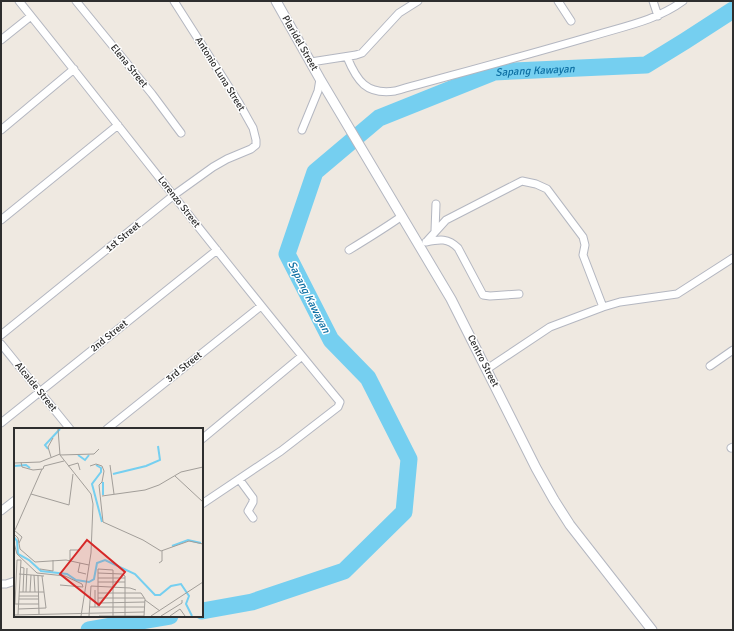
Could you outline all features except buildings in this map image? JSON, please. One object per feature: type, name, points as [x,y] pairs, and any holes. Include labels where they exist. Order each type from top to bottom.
[{"type":"street","name":"Lorenzo Street","points":[[18,1],[74,69],[261,306],[340,402],[338,407],[287,446],[239,479]]},
{"type":"street","name":"Elena Street","points":[[76,1],[152,94],[181,133]]},
{"type":"street","name":"Antonio Luna Street","points":[[174,1],[239,103],[253,128],[256,145],[251,149]]},
{"type":"street","name":"Plaridel Street","points":[[276,1],[322,82]]},
{"type":"street","points":[[310,62],[356,56],[362,53],[399,13],[418,1]]},
{"type":"street","points":[[558,1],[571,22]]},
{"type":"street","points":[[653,1],[658,16]]},
{"type":"street","points":[[347,57],[357,78],[367,87],[378,92],[395,91],[533,53],[658,16],[683,1]]},
{"type":"street","points":[[1,40],[31,16]]},
{"type":"street","points":[[1,130],[74,69]]},
{"type":"street","points":[[302,130],[322,82]]},
{"type":"street","name":"Centro Street","points":[[322,82],[402,216],[423,242],[536,468],[554,500],[570,525],[652,630]]},
{"type":"street","points":[[1,220],[118,125]]},
{"type":"street","name":"1st Street","points":[[1,335],[174,195],[227,159],[251,149]]},
{"type":"street","points":[[423,242],[446,220],[522,182],[536,184],[547,189],[582,238],[585,245],[583,256],[603,307]]},
{"type":"street","points":[[435,231],[436,204]]},
{"type":"street","points":[[349,250],[379,233],[402,216]]},
{"type":"street","points":[[423,242],[442,239],[452,242],[458,248],[483,295],[519,294]]},
{"type":"street","name":"2nd Street","points":[[1,423],[217,250]]},
{"type":"street","points":[[487,369],[550,327],[603,307],[634,299],[677,294],[733,258]]},
{"type":"street","name":"3rd Street","points":[[108,428],[261,306]]},
{"type":"street","name":"Alcalde Street","points":[[1,344],[69,428]]},
{"type":"street","points":[[710,366],[733,350]]},
{"type":"street","points":[[203,438],[302,356]]},
{"type":"street","points":[[203,503],[239,479],[253,498],[253,502],[248,511],[253,518]]},
{"type":"street","points":[[1,511],[14,501]]},
{"type":"street","points":[[4,584],[14,581]]},
{"type":"waterway","name":"Sapang Kawayan","points":[[203,611],[252,602],[344,571],[404,512],[409,459],[368,378],[331,340],[287,254],[315,172],[379,118],[494,72],[646,65],[733,10]]},
{"type":"waterway","name":"Sapang Kawayan","points":[[89,630],[164,617]]}]
